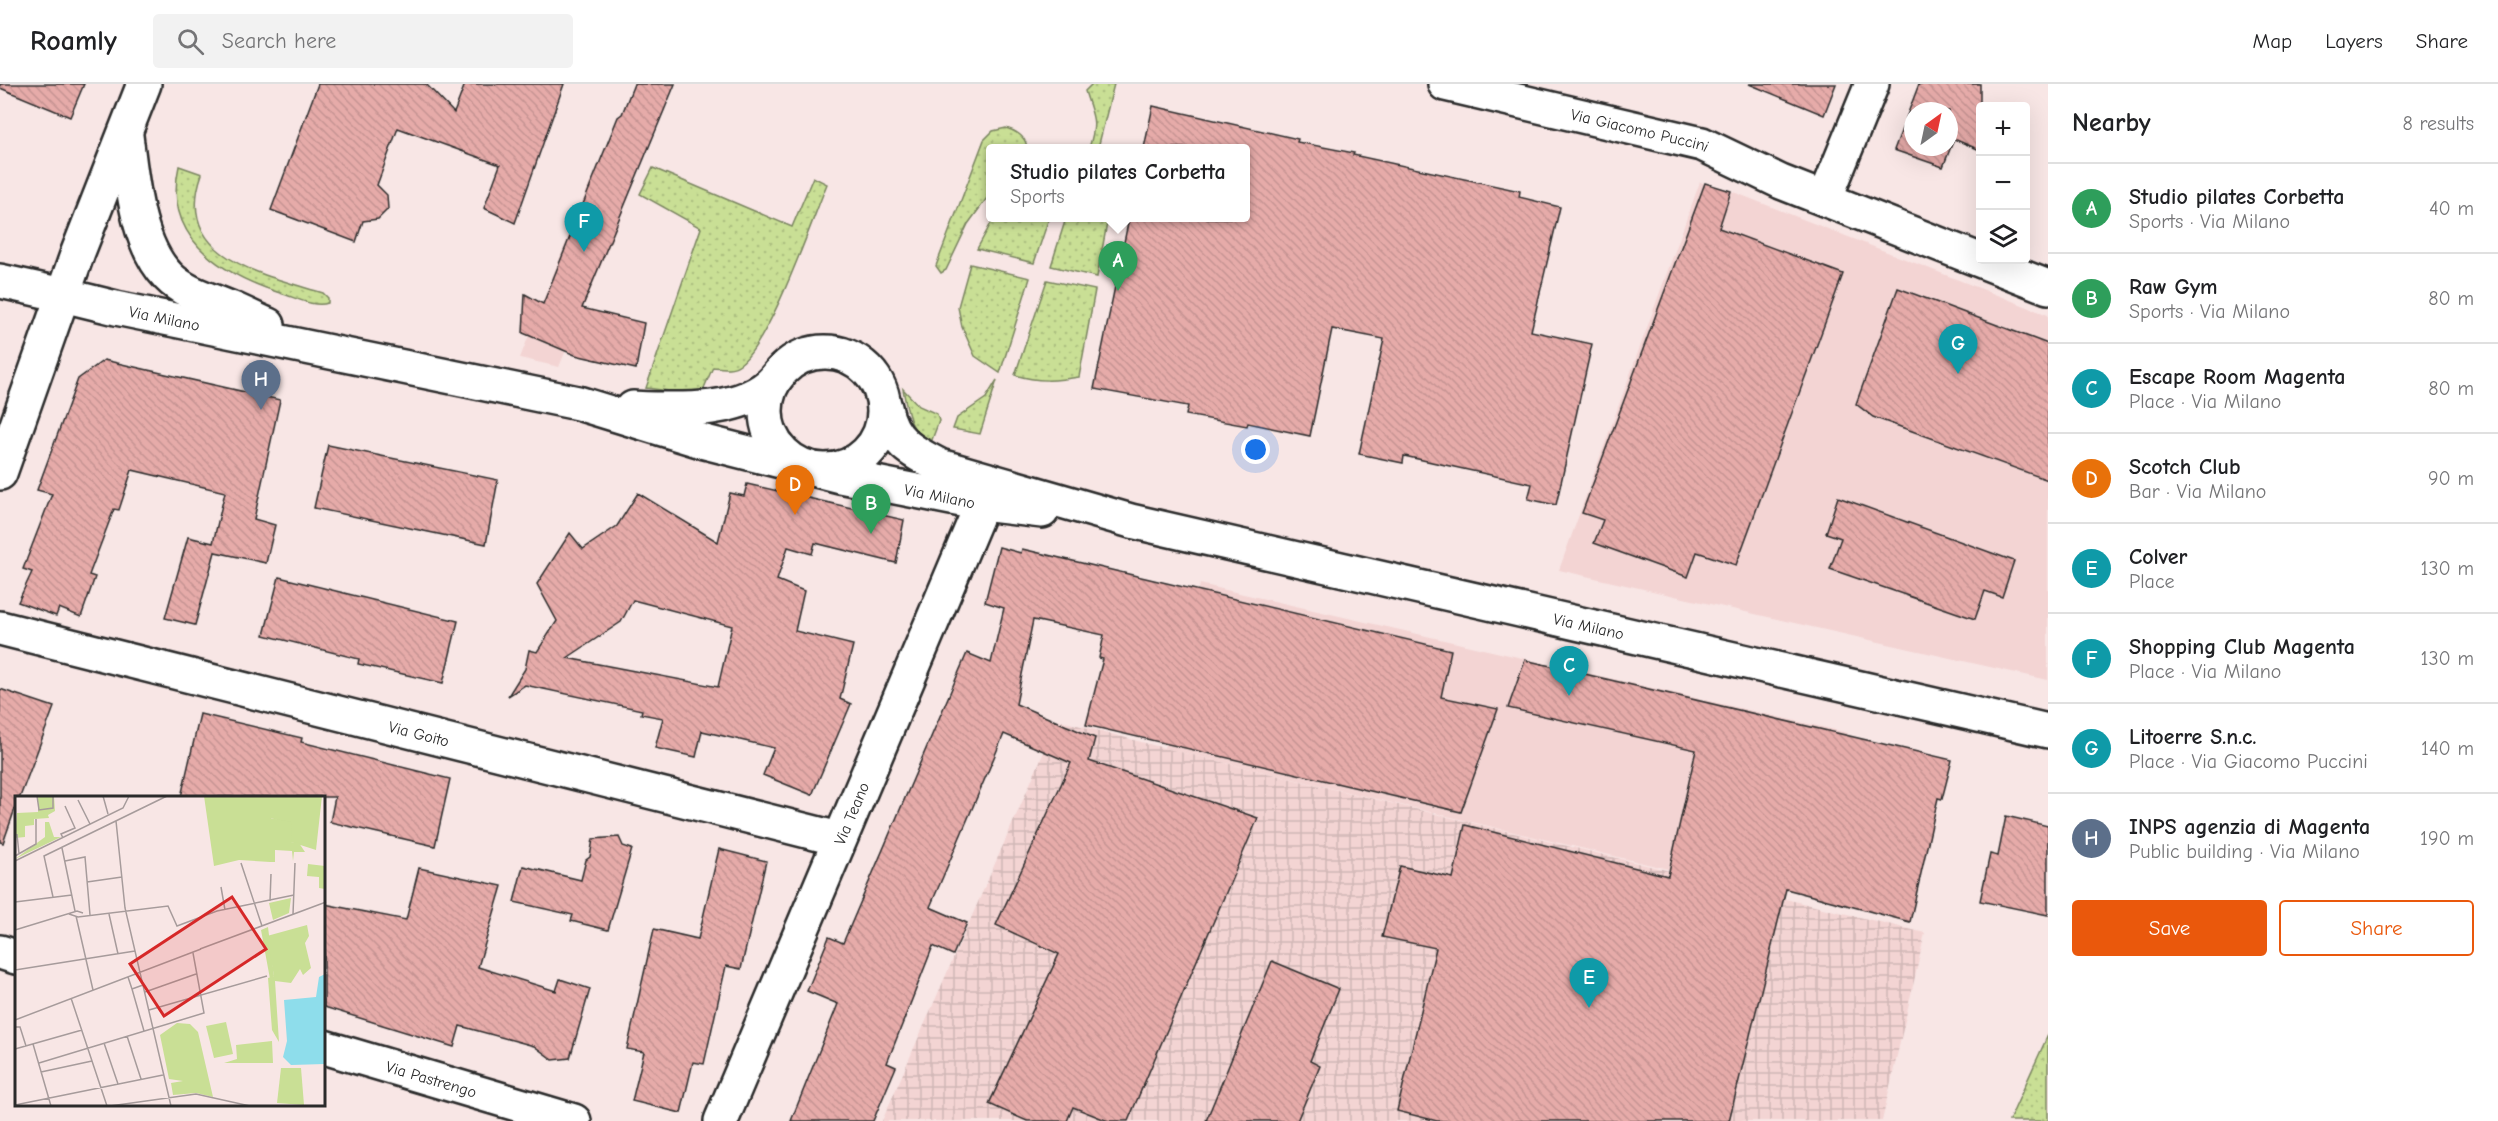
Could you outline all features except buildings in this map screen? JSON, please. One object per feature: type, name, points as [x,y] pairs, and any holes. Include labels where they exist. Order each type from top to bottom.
[{"type":"street","points":[[0,473],[78,252],[144,84]]},
{"type":"street","name":"Via Giacomo Puccini","points":[[1445,84],[1702,144],[1781,183],[2048,287]]},
{"type":"street","points":[[1825,199],[1872,84]]},
{"type":"street","name":"Via Milano","points":[[126,134],[132,182],[149,249],[169,277],[183,288],[328,350]]},
{"type":"street","name":"Via Milano","points":[[0,281],[116,308],[578,403],[705,442],[813,469],[982,504],[1131,521]]},
{"type":"street","points":[[824,352],[840,354],[854,360],[871,374],[881,390],[885,407],[880,434],[864,456],[840,469],[823,471],[796,463],[785,455],[771,436],[766,417],[766,401],[776,378],[789,364],[808,354],[824,352]]},
{"type":"street","name":"Via Milano","points":[[578,403],[650,409],[702,408],[745,399],[764,390],[776,378]]},
{"type":"street","name":"Via Milano","points":[[885,407],[889,424],[899,439],[921,456],[940,466],[1131,521],[2048,730]]},
{"type":"street","name":"Via Teano","points":[[721,1121],[982,504]]},
{"type":"street","name":"Via Goito","points":[[0,628],[839,839]]},
{"type":"street","points":[[0,952],[15,957]]},
{"type":"street","name":"Via Pastrengo","points":[[326,1048],[574,1121]]},
{"type":"shaded area","points":[[590,182],[629,198],[559,367],[520,358]]},
{"type":"shaded area","points":[[1700,182],[1731,191],[2048,315],[2048,680],[1559,570]]},
{"type":"shaded area","points":[[1200,584],[1848,733],[1784,897],[1164,748]]},
{"type":"shaded area","points":[[1058,720],[1164,748],[1925,933],[1882,1121],[882,1121]]},
{"type":"green space","points":[[1092,84],[1114,84],[1099,144],[1090,144],[1094,125],[1085,91]]},
{"type":"green space","points":[[1006,128],[1020,135],[1026,144],[986,144],[986,199],[968,224],[946,270],[941,273],[936,266],[984,140],[993,131]]},
{"type":"green space","points":[[179,166],[202,174],[196,202],[200,226],[212,244],[251,270],[323,293],[328,298],[328,303],[311,303],[261,286],[219,265],[202,251],[189,234],[180,215],[176,192]]},
{"type":"green space","points":[[653,168],[792,227],[813,177],[827,184],[789,280],[764,332],[752,352],[740,364],[730,368],[713,367],[701,395],[646,388],[701,228],[640,194]]},
{"type":"green space","points":[[992,222],[1048,222],[1034,263],[977,249]]},
{"type":"green space","points":[[1065,222],[1107,222],[1097,277],[1051,266]]},
{"type":"green space","points":[[970,264],[1030,278],[1000,373],[975,356],[962,327],[958,307]]},
{"type":"green space","points":[[1047,280],[1095,290],[1079,377],[1047,380],[1015,375]]},
{"type":"green space","points":[[997,380],[980,434],[953,429],[957,418],[986,398]]},
{"type":"green space","points":[[903,389],[919,406],[937,414],[939,421],[930,445],[913,426]]},
{"type":"green space","points":[[2048,1035],[2048,1121],[2009,1121]]},
{"type":"place","name":"Shopping Club Magenta","points":[[584,252]]},
{"type":"place","name":"Studio pilates Corbetta","points":[[1118,291]]},
{"type":"place","name":"Litoerre S.n.c.","points":[[1958,374]]},
{"type":"place","name":"INPS agenzia di Magenta","points":[[261,410]]},
{"type":"place","name":"Scotch Club","points":[[795,515]]},
{"type":"place","name":"Raw Gym","points":[[871,534]]},
{"type":"place","name":"Escape Room Magenta","points":[[1569,696]]},
{"type":"place","name":"Colver","points":[[1589,1008]]}]
